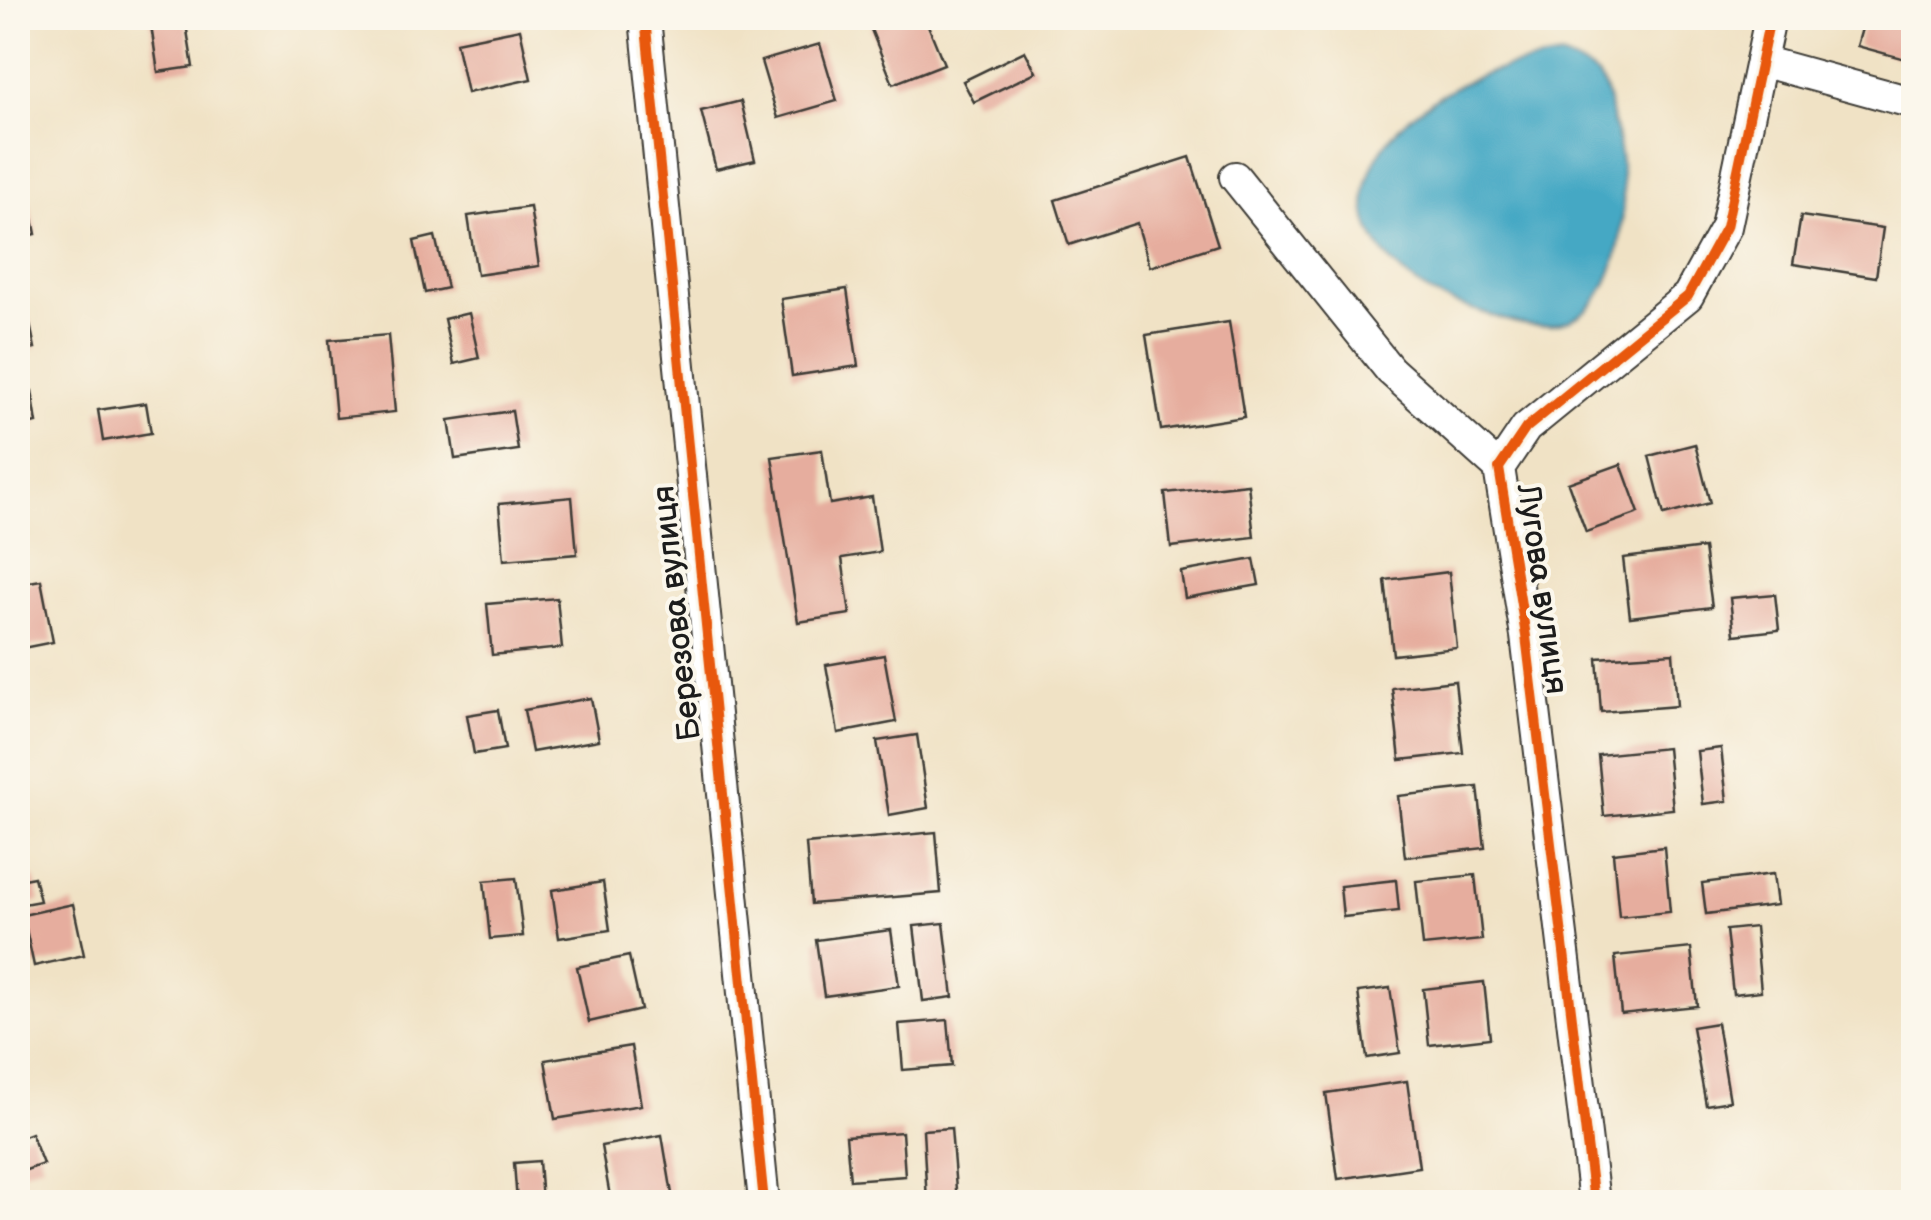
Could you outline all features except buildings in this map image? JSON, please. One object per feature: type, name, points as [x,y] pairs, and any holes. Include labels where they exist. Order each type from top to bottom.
[{"type":"street","name":"Березова вулиця","points":[[646,18],[698,580],[764,1202]]},
{"type":"street","name":"Лугова вулиця","points":[[1500,468],[1526,428],[1688,296],[1726,227],[1770,18]]},
{"type":"street","points":[[1761,62],[1914,103]]},
{"type":"street","name":"Лугова вулиця","points":[[1236,177],[1390,370],[1500,468],[1526,636],[1594,1202]]},
{"type":"water","points":[[1561,57],[1592,71],[1606,90],[1623,181],[1620,241],[1600,294],[1583,313],[1559,324],[1530,325],[1460,305],[1421,287],[1386,255],[1368,223],[1366,190],[1376,158],[1397,130],[1427,104],[1462,84],[1501,69]]},
{"type":"cycle path","points":[[645,18],[764,1202]]},
{"type":"cycle path","points":[[1594,1202],[1526,636],[1499,468],[1526,428],[1688,296],[1726,227],[1770,18]]}]
